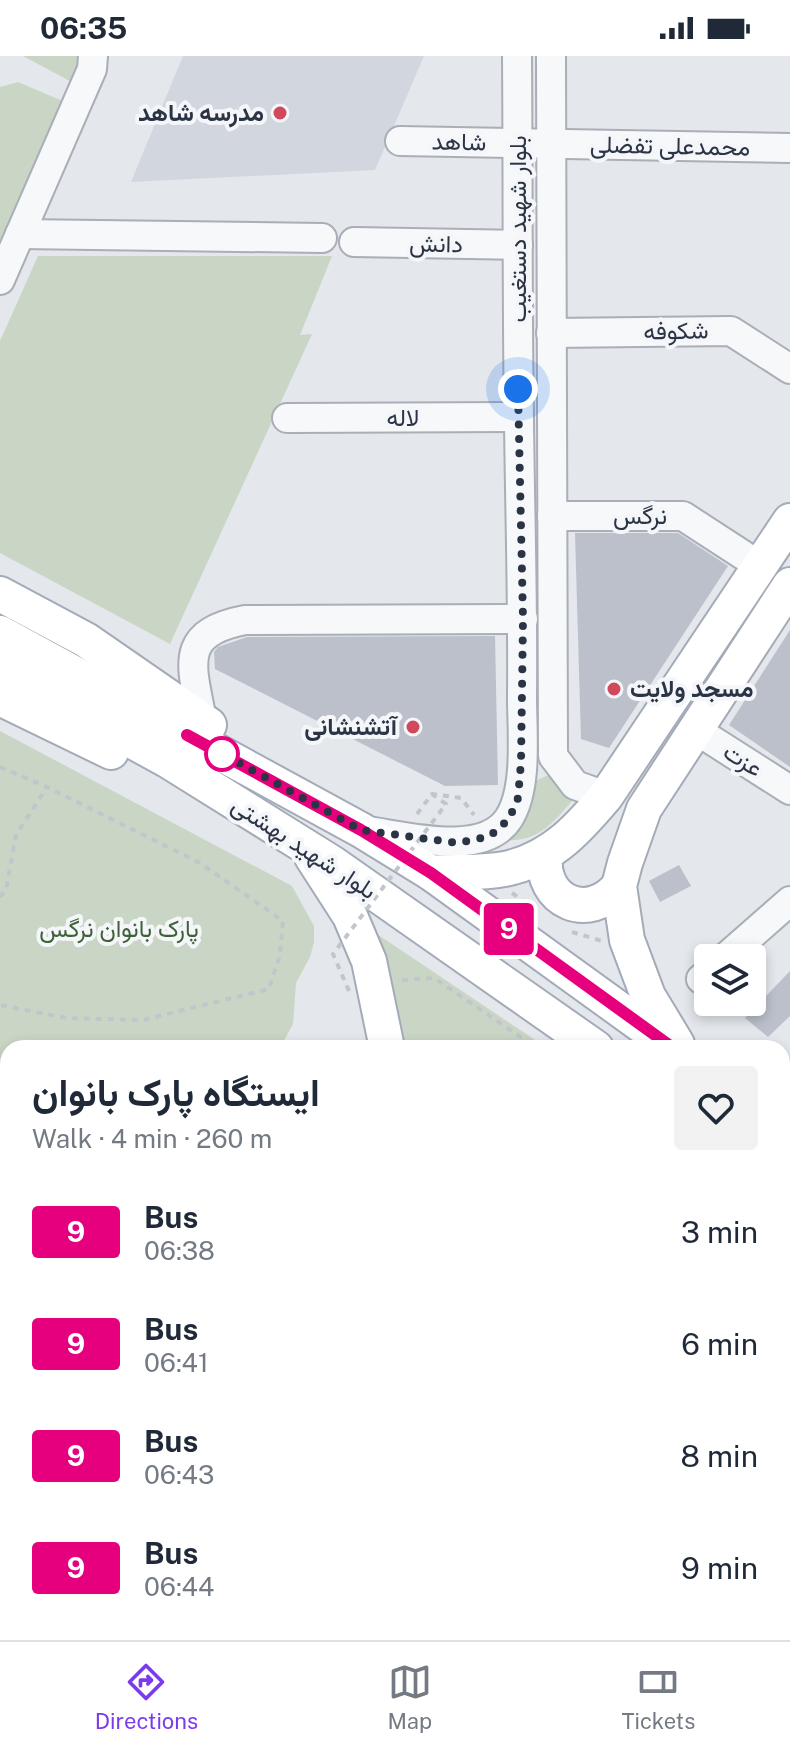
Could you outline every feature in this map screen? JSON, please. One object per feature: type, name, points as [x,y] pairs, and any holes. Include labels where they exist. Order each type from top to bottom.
[{"type":"main road","points":[[431,873],[510,868],[545,855],[581,826],[606,796],[790,521]]},
{"type":"main road","points":[[0,594],[86,640],[194,728]]},
{"type":"main road","points":[[674,1040],[648,996],[632,954],[619,886],[644,809],[785,602]]},
{"type":"main road","points":[[0,633],[194,728]]},
{"type":"main road","name":"بلوار شهید بهشتی","points":[[0,669],[167,760],[306,847],[584,1040]]},
{"type":"main road","points":[[0,698],[53,726],[264,822]]},
{"type":"main road","name":"بلوار شهید بهشتی","points":[[194,728],[431,873],[662,1040]]},
{"type":"main road","points":[[306,847],[350,916],[366,954],[385,1040]]},
{"type":"main road","points":[[545,855],[545,875],[549,885],[564,900],[573,904],[604,901],[619,886]]},
{"type":"street","points":[[0,280],[92,69],[93,56]]},
{"type":"street","name":"بلوار شهید دستغیب","points":[[361,830],[458,843],[490,836],[509,819],[518,798],[523,619],[518,417],[517,56]]},
{"type":"street","name":"بلوار شهید دستغیب","points":[[551,56],[553,756]]},
{"type":"street","name":"شاهد","points":[[400,141],[550,143]]},
{"type":"street","name":"محمدعلی تفضلی","points":[[550,143],[790,148]]},
{"type":"street","points":[[20,234],[322,238]]},
{"type":"street","name":"دانش","points":[[354,242],[518,245]]},
{"type":"street","name":"شکوفه","points":[[551,333],[731,331],[790,369]]},
{"type":"street","name":"لاله","points":[[287,418],[518,417]]},
{"type":"street","name":"نرگس","points":[[552,516],[683,516],[760,566]]},
{"type":"street","points":[[194,728],[194,654],[212,628],[245,620],[523,619]]},
{"type":"street","name":"عزت","points":[[696,730],[790,790]]},
{"type":"street","points":[[521,762],[538,765],[553,756],[575,785],[606,796]]},
{"type":"street","points":[[741,944],[790,901]]},
{"type":"path","points":[[0,767],[200,863],[283,921],[280,955],[269,989],[143,1020],[66,1018],[0,1005]]},
{"type":"path","points":[[0,897],[6,890],[16,835],[47,787]]},
{"type":"path","points":[[349,991],[333,954],[446,804],[432,794]]},
{"type":"path","points":[[402,980],[434,978],[524,1040]]},
{"type":"shaded area","name":"مدرسه شاهد","points":[[183,56],[424,56],[375,170],[131,182]]},
{"type":"green space","points":[[23,56],[89,56],[81,87]]},
{"type":"green space","points":[[18,82],[72,105],[0,272],[0,87]]},
{"type":"green space","points":[[38,256],[332,256],[300,335],[312,334],[170,644],[0,553],[0,341]]},
{"type":"green space","name":"پارک بانوان نرگس","points":[[0,731],[292,886],[314,926],[310,957],[296,983],[293,1024],[284,1040],[0,1040]]},
{"type":"green space","points":[[551,774],[576,796],[553,822],[536,834],[503,840],[527,814],[535,781]]},
{"type":"green space","points":[[350,916],[535,1040],[385,1040]]},
{"type":"building","points":[[575,533],[678,533],[728,566],[609,748],[581,739]]},
{"type":"building","points":[[790,630],[790,767],[729,725]]},
{"type":"building","name":"آتشنشانی","points":[[495,636],[498,785],[445,786],[215,669],[214,652],[218,647],[247,637]]},
{"type":"building","points":[[679,865],[691,886],[660,902],[649,881]]},
{"type":"building","points":[[790,971],[790,1016],[768,1037],[745,1018],[766,1016],[766,996]]},
{"type":"bus line","name":"9","points":[[187,735],[361,830],[431,873],[662,1040]]},
{"type":"place","name":"مدرسه شاهد","points":[[280,113]]},
{"type":"place","name":"مسجد ولایت","points":[[614,689]]},
{"type":"place","name":"آتشنشانی","points":[[413,727]]},
{"type":"route","points":[[222,754],[212,748],[361,830],[458,843],[490,836],[509,819],[518,798],[521,762],[523,619],[518,389]]}]
